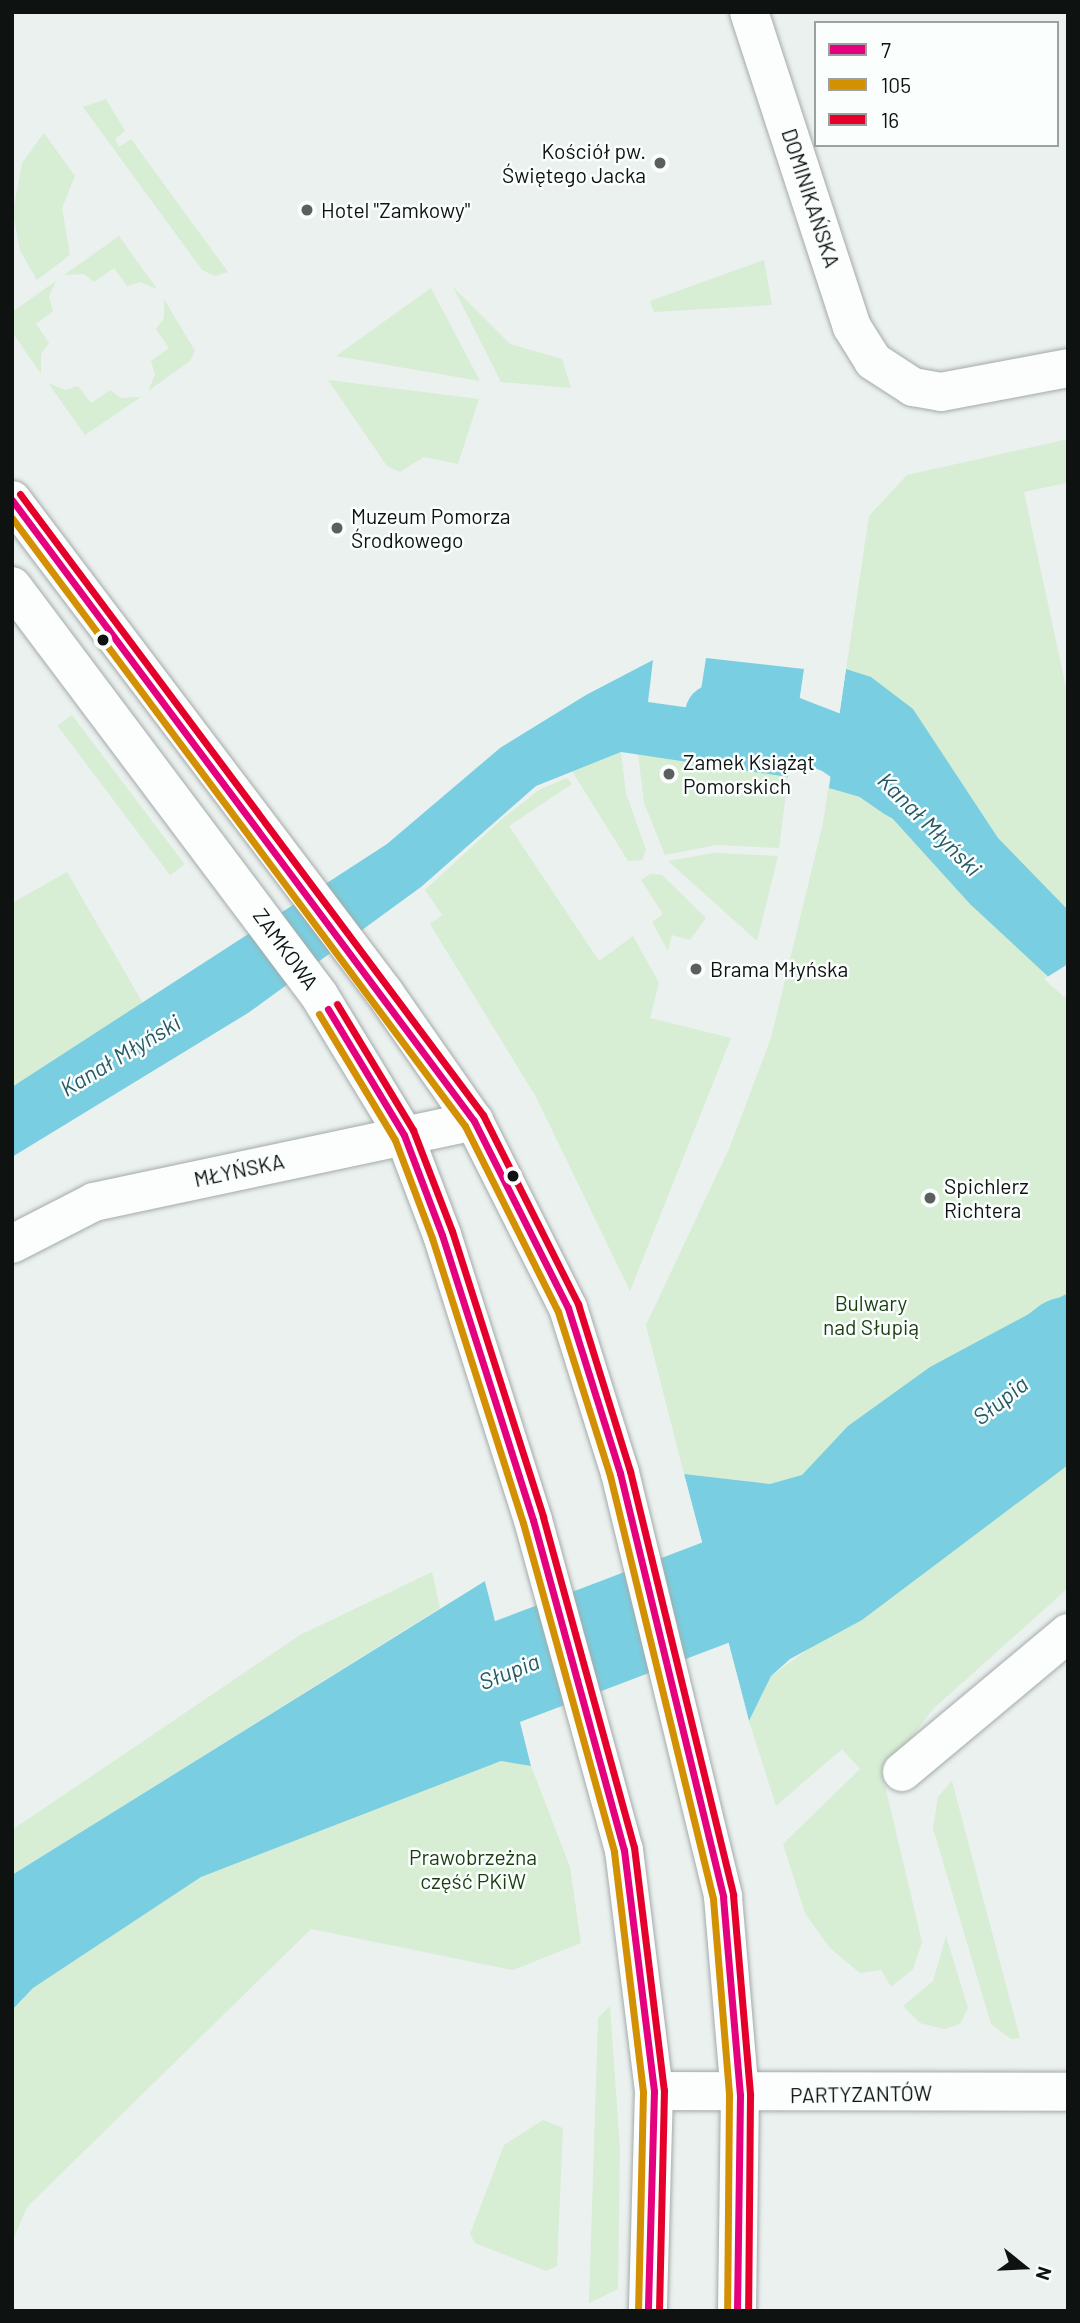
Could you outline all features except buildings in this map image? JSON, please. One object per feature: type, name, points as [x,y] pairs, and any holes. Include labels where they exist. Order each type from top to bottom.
[{"type":"main road","name":"DOMINIKAŃSKA","points":[[749,12],[852,327],[888,375],[941,391],[1068,368]]},
{"type":"main road","points":[[12,500],[384,992],[474,1121],[568,1308],[620,1473],[723,1897],[740,2095],[737,2311]]},
{"type":"main road","name":"ZAMKOWA","points":[[12,586],[319,995],[404,1135],[533,1520],[624,1850],[654,2091],[648,2311]]},
{"type":"main road","name":"MŁYŃSKA","points":[[12,1244],[94,1202],[474,1121]]},
{"type":"main road","points":[[902,1772],[1068,1633]]},
{"type":"main road","name":"PARTYZANTÓW","points":[[654,2091],[740,2095],[1068,2092]]},
{"type":"green space","points":[[106,99],[125,131],[115,139],[119,147],[131,139],[228,272],[215,276],[202,270],[83,107]]},
{"type":"green space","points":[[44,133],[75,176],[62,208],[70,255],[37,280],[20,251],[13,212],[22,163]]},
{"type":"green space","points":[[119,236],[157,289],[140,282],[127,286],[114,268],[94,282],[84,274],[64,275]]},
{"type":"green space","points":[[764,260],[772,305],[654,312],[650,301]]},
{"type":"green space","points":[[56,281],[49,297],[53,311],[36,324],[49,343],[41,354],[41,374],[12,332],[12,312]]},
{"type":"green space","points":[[453,287],[510,344],[562,359],[571,388],[501,382]]},
{"type":"green space","points":[[431,288],[480,381],[336,356]]},
{"type":"green space","points":[[164,299],[195,351],[190,361],[148,391],[155,375],[151,361],[169,348],[156,329],[164,318]]},
{"type":"green space","points":[[328,380],[479,399],[458,464],[424,457],[400,472],[387,466]]},
{"type":"green space","points":[[48,383],[65,390],[78,386],[91,403],[110,390],[121,398],[141,397],[85,435]]},
{"type":"green space","name":"Bulwary nad Słupią","points":[[1068,439],[1066,483],[1024,492],[1068,697],[1068,1588],[932,1710],[883,1777],[922,1942],[913,1969],[891,1987],[881,1970],[860,1973],[829,1947],[805,1913],[783,1844],[860,1769],[842,1749],[776,1806],[749,1721],[771,1676],[814,1645],[770,1484],[684,1474],[646,1325],[729,1149],[771,1038],[823,823],[869,516],[907,475]]},
{"type":"green space","points":[[72,715],[185,864],[170,875],[58,726]]},
{"type":"green space","points":[[621,752],[626,793],[646,850],[642,860],[628,861],[572,771]]},
{"type":"green space","points":[[638,753],[788,777],[779,848],[716,845],[665,855],[644,803]]},
{"type":"green space","points":[[567,778],[572,784],[509,826],[599,961],[633,936],[659,983],[650,1018],[731,1038],[630,1291],[536,1097],[430,924],[442,915],[425,890],[502,819],[539,790]]},
{"type":"green space","points":[[714,853],[778,856],[757,941],[668,861]]},
{"type":"green space","points":[[67,872],[144,1005],[12,1087],[12,903]]},
{"type":"green space","points":[[651,874],[662,875],[706,918],[690,940],[672,935],[668,951],[652,922],[663,914],[641,880]]},
{"type":"green space","points":[[432,1572],[440,1608],[12,1875],[12,1830],[300,1635]]},
{"type":"green space","name":"Prawobrzeżna część PKiW","points":[[501,1761],[531,1766],[570,1867],[581,1943],[513,1970],[311,1929],[27,2207],[12,2242],[12,2010],[33,1988],[201,1877]]},
{"type":"green space","points":[[952,1781],[1020,2038],[1011,2039],[991,2024],[933,1828],[938,1797]]},
{"type":"green space","points":[[946,1936],[968,2008],[960,2024],[944,2029],[920,2023],[903,2006],[933,1981]]},
{"type":"green space","points":[[610,2006],[620,2149],[618,2289],[589,2303],[598,2018]]},
{"type":"green space","points":[[543,2120],[563,2128],[557,2266],[546,2271],[475,2243],[470,2234],[504,2145]]},
{"type":"water","points":[[706,658],[804,669],[788,777],[621,752],[536,786],[421,887],[248,1013],[12,1157],[12,1087],[387,844],[500,748],[586,695],[653,660],[648,702],[698,709]]},
{"type":"water","points":[[846,669],[871,677],[913,709],[998,838],[1068,910],[1068,995],[970,904],[893,819],[867,799],[829,788]]},
{"type":"water","points":[[1068,1293],[1068,1465],[862,1620],[790,1659],[771,1676],[749,1721],[684,1474],[770,1484],[802,1475],[848,1426],[930,1367]]},
{"type":"water","points":[[485,1581],[531,1766],[501,1761],[201,1877],[33,1988],[12,2010],[12,1875]]},
{"type":"pier","points":[[805,666],[792,777],[788,780]]},
{"type":"pier","points":[[847,666],[846,669],[828,791],[843,669]]},
{"type":"pier","points":[[1068,964],[1068,994],[1064,997],[1044,979]]},
{"type":"pier","points":[[683,1470],[684,1474],[750,1724],[680,1474]]},
{"type":"pier","points":[[491,1605],[534,1765],[532,1769]]},
{"type":"waterway","name":"Kanał Młyński","points":[[715,714],[789,726],[836,744],[901,789]]},
{"type":"waterway","name":"Słupia","points":[[373,1722],[786,1565],[1068,1348]]},
{"type":"transit line","name":"16","points":[[20,494],[483,1115],[578,1304],[630,1471],[733,1895],[750,2095],[748,2311]]},
{"type":"transit line","name":"7","points":[[12,500],[474,1121],[568,1308],[620,1473],[723,1897],[740,2095],[737,2311]]},
{"type":"transit line","name":"105","points":[[12,518],[465,1126],[558,1312],[610,1476],[713,1899],[729,2095],[727,2311]]},
{"type":"transit line","name":"16","points":[[337,1004],[413,1130],[452,1231],[543,1517],[634,1847],[664,2090],[659,2311]]},
{"type":"transit line","name":"7","points":[[328,1009],[404,1135],[442,1235],[533,1520],[624,1850],[654,2091],[648,2311]]},
{"type":"transit line","name":"105","points":[[319,1014],[395,1140],[432,1238],[523,1523],[614,1852],[643,2092],[638,2311]]},
{"type":"place","name":"Kościół pw. Świętego Jacka","points":[[660,163]]},
{"type":"place","name":"Hotel \"Zamkowy\"","points":[[307,210]]},
{"type":"place","name":"Muzeum Pomorza Środkowego","points":[[337,528]]},
{"type":"place","name":"Zamek Książąt Pomorskich","points":[[669,774]]},
{"type":"place","name":"Brama Młyńska","points":[[696,969]]},
{"type":"place","name":"Spichlerz Richtera","points":[[930,1198]]}]
